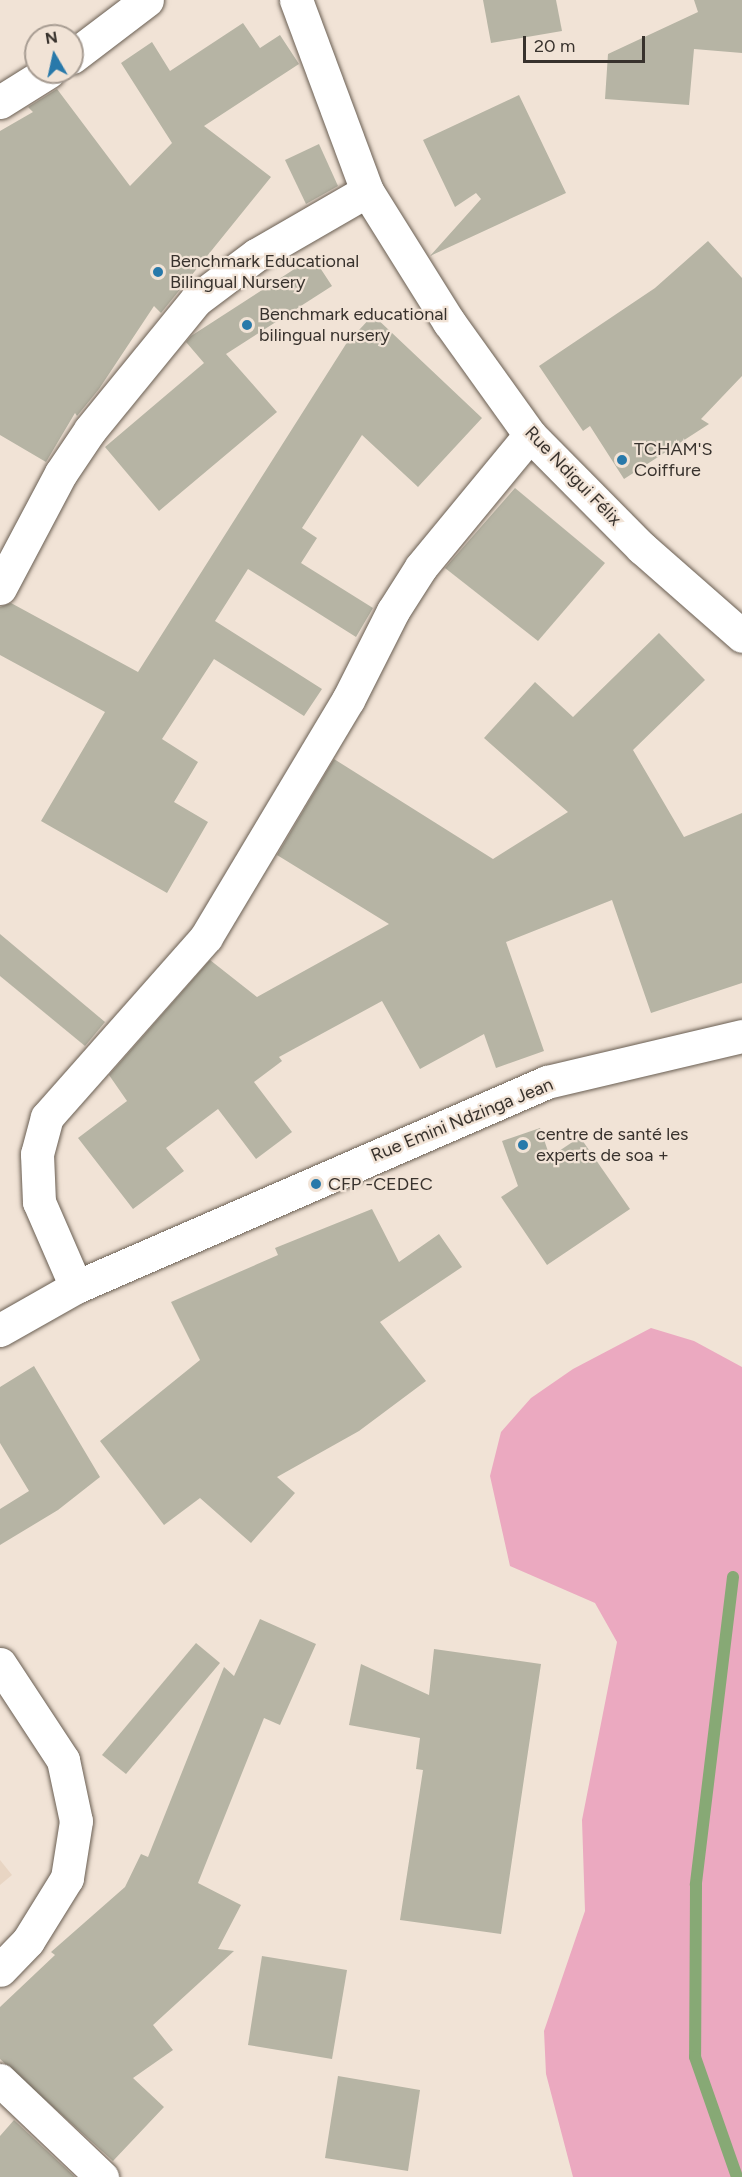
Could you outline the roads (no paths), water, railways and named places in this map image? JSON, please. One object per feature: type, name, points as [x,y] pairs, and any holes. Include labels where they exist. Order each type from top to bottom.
[{"type":"street","points":[[84,48],[147,0]]},
{"type":"street","name":"Rue Ndigui Félix","points":[[296,0],[367,191],[449,322],[530,435],[642,548],[742,636]]},
{"type":"street","points":[[0,102],[29,84]]},
{"type":"street","points":[[0,588],[62,473],[90,430],[196,300],[255,255],[367,191]]},
{"type":"street","points":[[76,1287],[39,1202],[37,1154],[47,1117],[206,937],[348,700],[415,576],[530,435]]},
{"type":"street","name":"Rue Emini Ndzinga Jean","points":[[0,1330],[76,1287],[547,1082],[742,1036]]},
{"type":"street","points":[[0,1664],[63,1760],[76,1821],[67,1878],[27,1941],[0,1970]]},
{"type":"street","points":[[0,2080],[102,2177]]},
{"type":"waterway","points":[[733,1577],[696,1885],[695,2057],[737,2177]]},
{"type":"place","name":"Benchmark Educational Bilingual Nursery","points":[[158,272]]},
{"type":"place","name":"Benchmark educational bilingual nursery","points":[[247,325]]},
{"type":"place","name":"TCHAM'S Coiffure","points":[[622,460]]},
{"type":"place","name":"centre de santé les experts de soa +","points":[[523,1145]]},
{"type":"place","name":"CFP -CEDEC","points":[[316,1184]]}]
